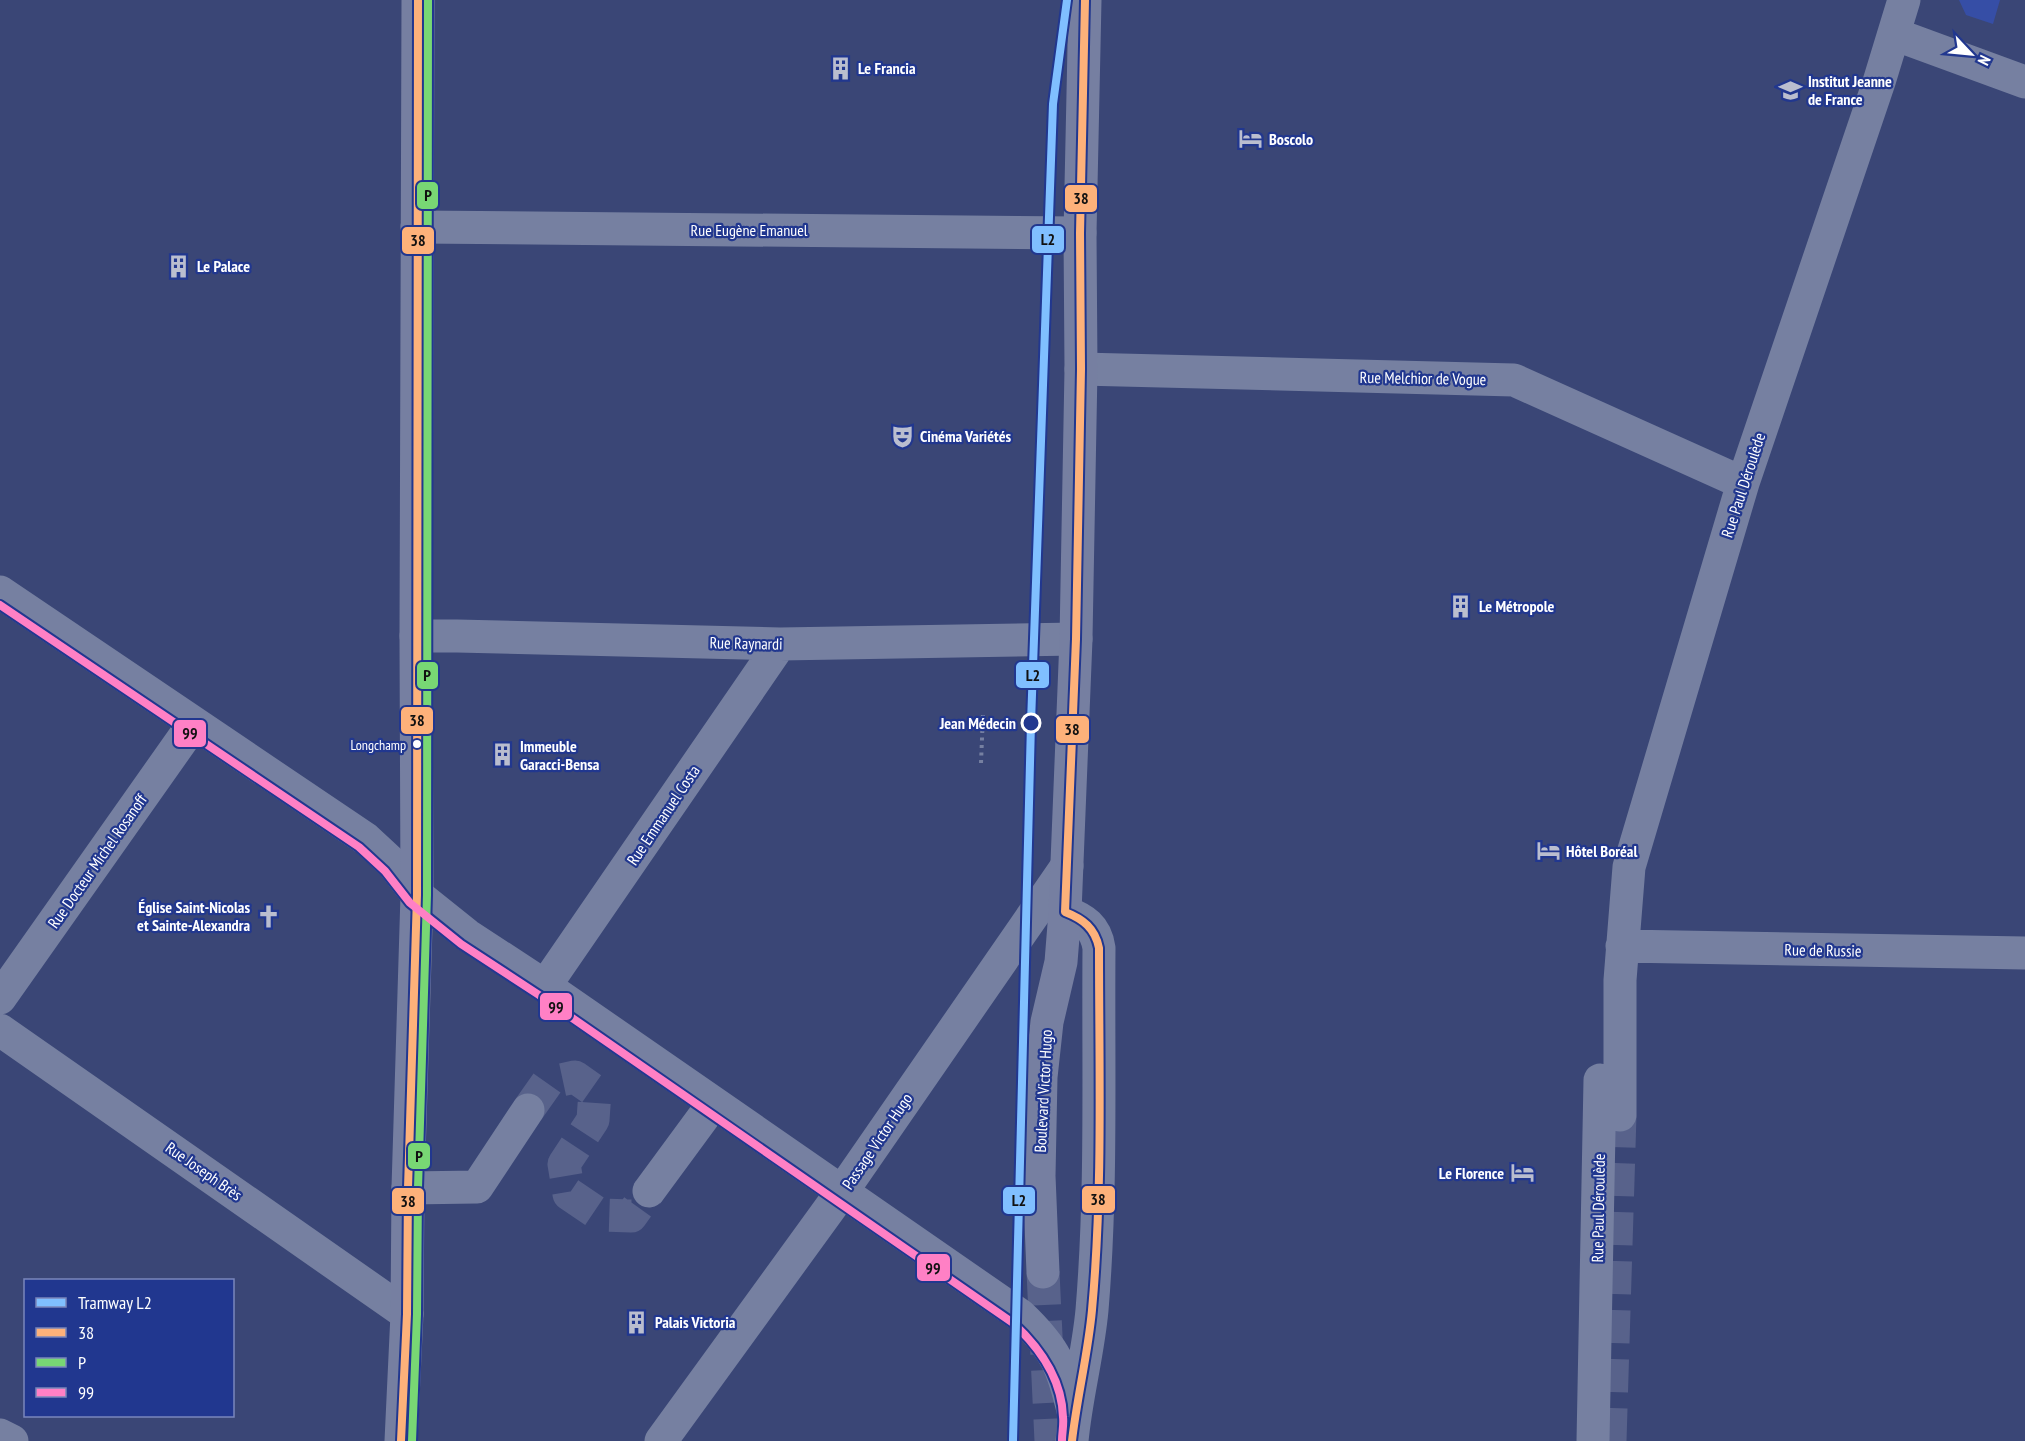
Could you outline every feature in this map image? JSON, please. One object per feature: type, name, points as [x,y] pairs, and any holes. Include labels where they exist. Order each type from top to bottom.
[{"type":"main road","points":[[401,1441],[407,1314],[408,1188],[417,895],[418,0]]},
{"type":"main road","name":"Boulevard Victor Hugo","points":[[1043,1272],[1039,1176],[1041,1077],[1047,1022],[1061,962],[1065,912],[1076,639],[1085,0]]},
{"type":"street","name":"Rue Paul Déroulède","points":[[1620,1115],[1620,980],[1629,867],[1743,483],[1880,82],[1904,0]]},
{"type":"street","points":[[1894,34],[2025,82]]},
{"type":"street","name":"Rue Eugène Emanuel","points":[[417,227],[1014,231],[1080,234]]},
{"type":"street","name":"Rue Melchior de Vogue","points":[[1081,369],[1514,380],[1743,483]]},
{"type":"street","points":[[0,592],[366,840],[393,864],[417,895],[467,935],[545,986],[1020,1315],[1054,1353],[1066,1380],[1073,1428]]},
{"type":"street","name":"Rue Raynardi","points":[[416,636],[780,644],[1076,639]]},
{"type":"street","name":"Rue Emmanuel Costa","points":[[545,986],[780,644]]},
{"type":"street","name":"Rue Docteur Michel Rosanoff","points":[[0,998],[194,723]]},
{"type":"street","name":"Passage Victor Hugo","points":[[661,1441],[842,1193],[1067,866]]},
{"type":"street","points":[[1065,912],[1081,917],[1091,926],[1099,948],[1098,1185],[1092,1312],[1073,1428]]},
{"type":"street","name":"Rue de Russie","points":[[1622,946],[2025,953]]},
{"type":"street","name":"Rue Paul Déroulède","points":[[1593,1441],[1601,1022],[1620,980]]},
{"type":"street","name":"Rue Joseph Brès","points":[[0,1029],[407,1314]]},
{"type":"street","points":[[649,1191],[713,1104]]},
{"type":"street","points":[[408,1188],[477,1187],[528,1110]]},
{"type":"street","points":[[0,1435],[12,1441]]},
{"type":"path","points":[[981,764],[983,714]]},
{"type":"shaded area","points":[[1959,0],[2000,0],[1993,24],[1966,15]]},
{"type":"tunnel","points":[[528,1110],[547,1083],[575,1077],[595,1091],[593,1120],[564,1164],[569,1194],[600,1215],[631,1216],[649,1191]]},
{"type":"tunnel","points":[[1610,1441],[1620,1115]]},
{"type":"tunnel","points":[[1043,1272],[1051,1441]]},
{"type":"tram line","name":"L2","points":[[1013,1441],[1031,723],[1053,104],[1067,0]]},
{"type":"transit line","name":"38","points":[[401,1441],[407,1314],[408,1188],[417,895],[418,0]]},
{"type":"transit line","name":"P","points":[[412,1441],[427,895],[428,0]]},
{"type":"transit line","name":"38","points":[[1072,1441],[1092,1310],[1098,1220],[1100,1129],[1099,948],[1095,935],[1087,925],[1065,912],[1076,639],[1085,0]]},
{"type":"transit line","name":"99","points":[[0,605],[359,847],[385,871],[410,903],[461,944],[539,995],[1013,1323],[1032,1343],[1054,1377],[1062,1403],[1062,1440]]},
{"type":"place","name":"Le Francia","points":[[840,68]]},
{"type":"place","name":"Institut Jeanne de France","points":[[1790,90]]},
{"type":"place","name":"Boscolo","points":[[1251,139]]},
{"type":"place","name":"Le Palace","points":[[179,266]]},
{"type":"place","name":"Cinéma Variétés","points":[[902,436]]},
{"type":"place","name":"Le Métropole","points":[[1461,606]]},
{"type":"place","name":"Jean Médecin","points":[[1031,723]]},
{"type":"place","name":"Longchamp","points":[[417,744]]},
{"type":"place","name":"Immeuble Garacci-Bensa","points":[[502,755]]},
{"type":"place","name":"Hôtel Boréal","points":[[1548,851]]},
{"type":"place","name":"Église Saint-Nicolas et Sainte-Alexandra","points":[[268,916]]},
{"type":"place","name":"Le Florence","points":[[1522,1173]]},
{"type":"place","name":"Palais Victoria","points":[[637,1322]]}]
